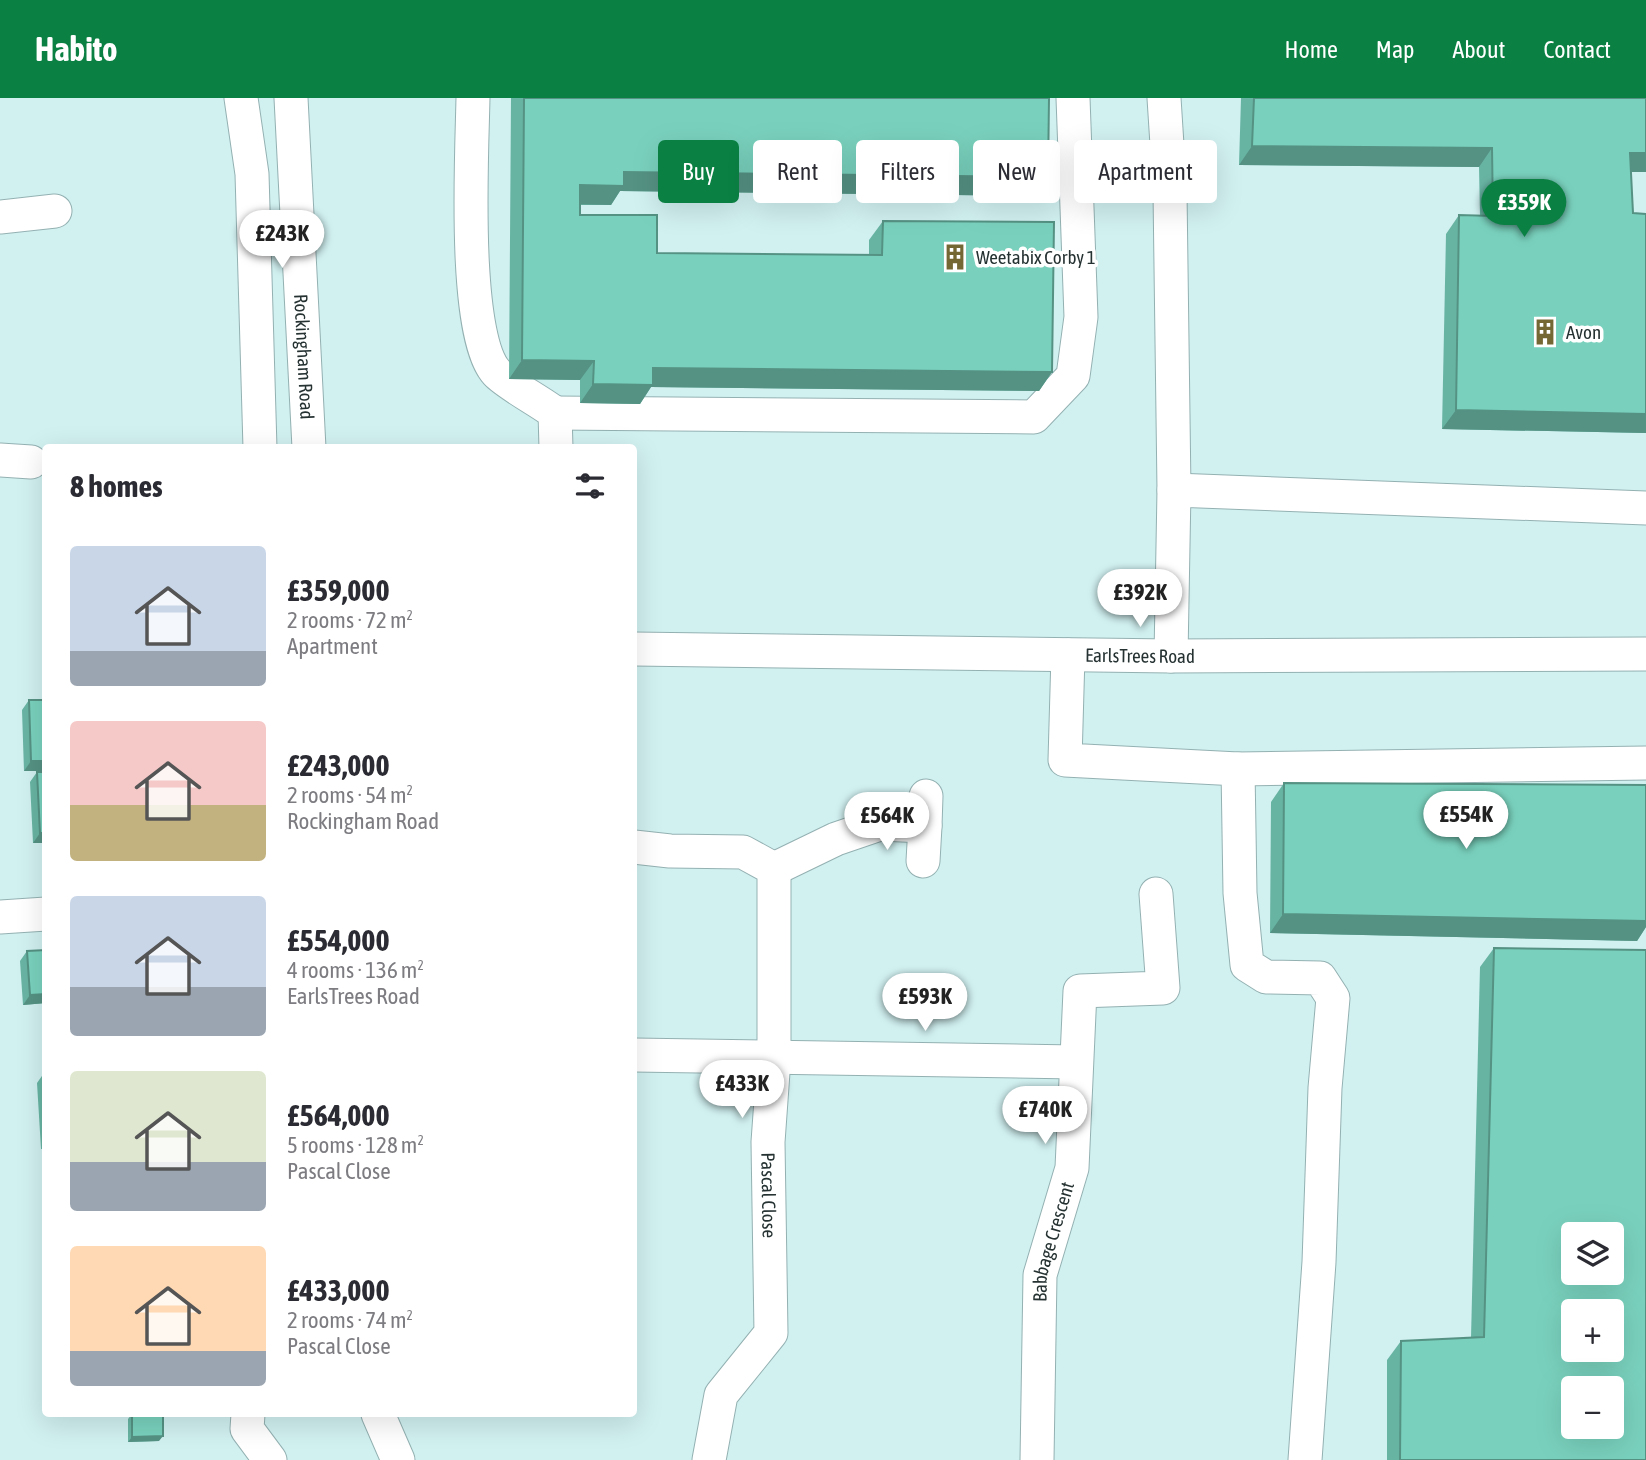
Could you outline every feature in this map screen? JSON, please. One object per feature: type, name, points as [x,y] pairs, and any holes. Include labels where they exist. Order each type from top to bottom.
[{"type":"street","points":[[242,98],[252,174],[260,444]]},
{"type":"street","name":"Rockingham Road","points":[[291,98],[309,444]]},
{"type":"street","points":[[473,98],[471,242],[485,347],[497,373],[555,413],[1034,417],[1073,376],[1081,317],[1073,98]]},
{"type":"street","points":[[1164,98],[1170,192],[1174,490],[1171,656]]},
{"type":"street","points":[[0,216],[55,211]]},
{"type":"street","points":[[555,413],[555,444]]},
{"type":"street","points":[[1174,490],[1646,508]]},
{"type":"street","name":"EarlsTrees Road","points":[[637,649],[1171,656],[1646,654]]},
{"type":"street","points":[[1068,655],[1065,760],[1238,769],[1646,763]]},
{"type":"street","points":[[1238,769],[1240,893],[1247,965],[1266,977],[1320,978],[1334,998],[1325,1088],[1319,1262],[1305,1460]]},
{"type":"street","points":[[637,847],[670,851],[743,852],[774,869],[836,839],[926,811],[923,861]]},
{"type":"street","name":"Pascal Close","points":[[709,1460],[721,1395],[771,1333],[768,1142],[774,1058],[774,869]]},
{"type":"street","name":"Babbage Crescent","points":[[1037,1460],[1040,1275],[1072,1168],[1080,991],[1163,988],[1156,894]]},
{"type":"street","points":[[0,917],[42,914]]},
{"type":"street","points":[[637,1055],[1075,1062]]},
{"type":"street","points":[[248,1417],[247,1429],[270,1460]]},
{"type":"street","points":[[379,1417],[398,1460]]},
{"type":"building","name":"Weetabix Corby 1","points":[[524,98],[1049,98],[1048,140],[973,140],[973,176],[959,176],[959,140],[856,140],[856,175],[842,175],[842,140],[753,140],[753,174],[739,173],[739,140],[658,140],[658,172],[624,172],[624,186],[580,185],[580,215],[657,215],[657,253],[882,255],[883,221],[1054,222],[1052,372],[653,368],[653,385],[593,384],[594,361],[522,360]]},
{"type":"building","name":"Avon","points":[[1254,98],[1646,98],[1646,153],[1630,153],[1633,213],[1646,214],[1646,414],[1456,410],[1459,215],[1493,216],[1492,148],[1252,146]]},
{"type":"building","points":[[29,700],[42,700],[42,761],[31,761]]},
{"type":"building","points":[[37,772],[42,772],[40,833]]},
{"type":"building","points":[[1284,783],[1646,785],[1646,921],[1283,914]]},
{"type":"building","points":[[1494,948],[1646,950],[1646,1460],[1400,1460],[1401,1341],[1484,1337]]},
{"type":"building","points":[[42,950],[42,994],[30,995],[27,951]]},
{"type":"building","points":[[132,1417],[163,1417],[163,1436],[132,1437]]},
{"type":"place","name":"Weetabix Corby 1","points":[[955,257]]},
{"type":"place","name":"Avon","points":[[1545,332]]}]
